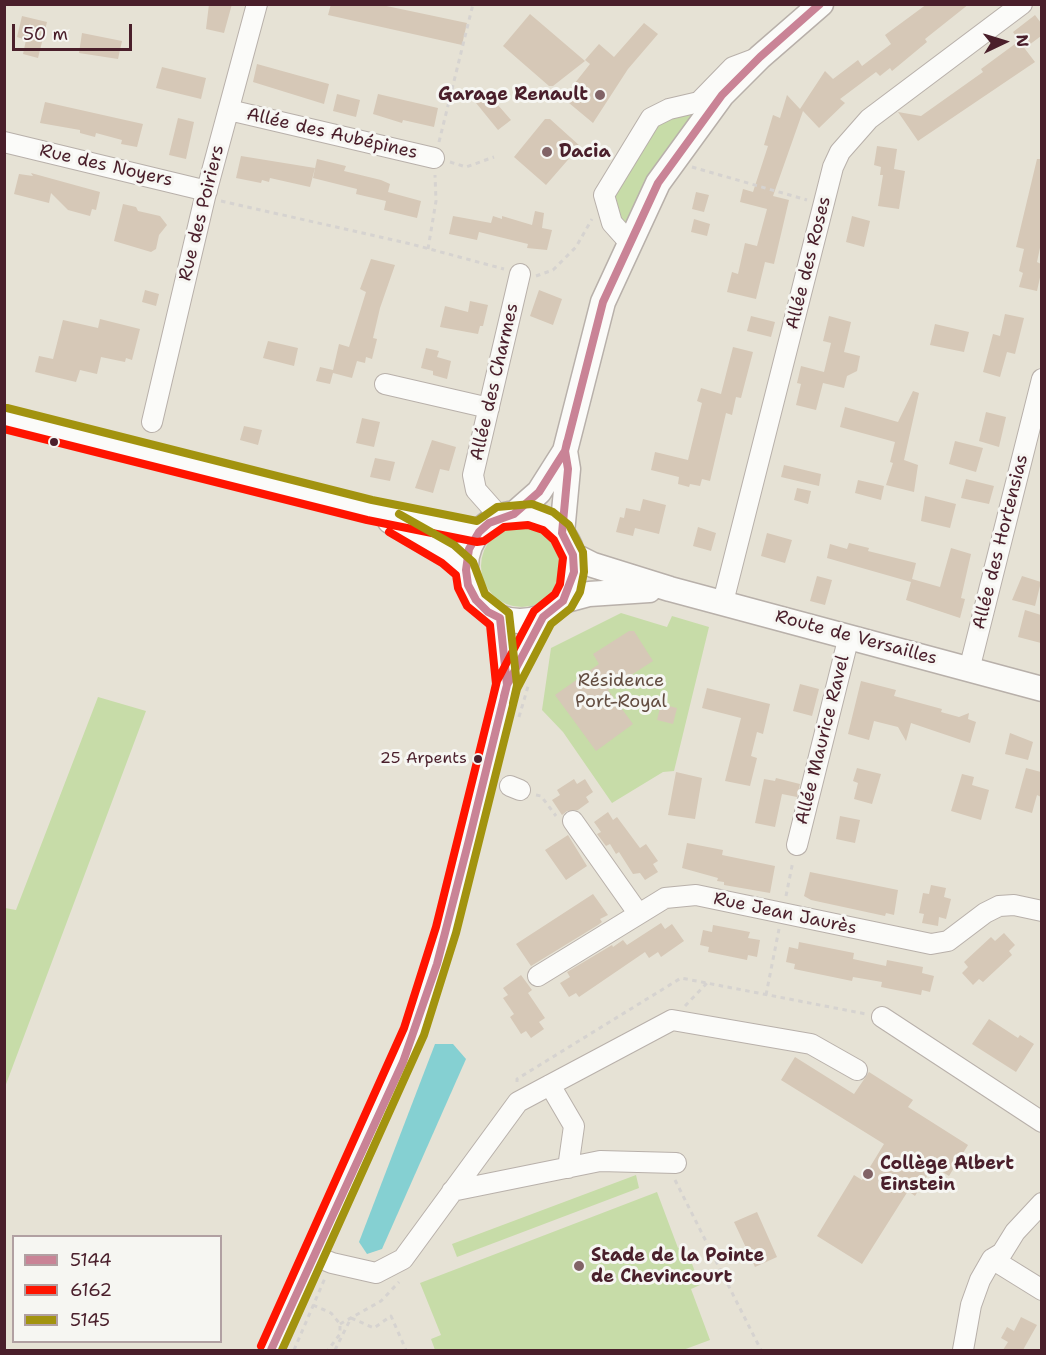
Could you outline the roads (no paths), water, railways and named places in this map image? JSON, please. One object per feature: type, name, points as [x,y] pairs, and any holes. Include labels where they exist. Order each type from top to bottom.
[{"type":"main road","points":[[507,515],[529,514],[548,521],[562,533],[573,555],[574,573],[570,588],[563,600],[543,617],[531,621],[500,618],[488,612],[476,600],[468,585],[466,570],[469,549],[479,532],[539,492],[565,451],[603,302],[658,183],[722,95],[760,57],[822,4]]},
{"type":"main road","points":[[4,418],[370,510],[479,532]]},
{"type":"main road","points":[[562,533],[568,469],[565,451]]},
{"type":"main road","points":[[370,510],[448,554],[466,570]]},
{"type":"main road","name":"Route de Versailles","points":[[573,555],[603,568],[670,589],[1041,689]]},
{"type":"main road","name":"Route de Versailles","points":[[563,600],[589,594],[670,589]]},
{"type":"street","name":"Rue des Poiriers","points":[[152,422],[206,194],[257,4]]},
{"type":"street","name":"Allée des Roses","points":[[723,602],[833,167],[869,119],[1022,4]]},
{"type":"street","points":[[629,242],[612,223],[604,195],[651,118],[669,110],[699,102],[733,67],[760,57]]},
{"type":"street","name":"Allée des Aubépines","points":[[229,110],[434,158]]},
{"type":"street","name":"Rue des Noyers","points":[[4,142],[206,194]]},
{"type":"street","name":"Allée des Charmes","points":[[507,515],[476,490],[473,475],[520,274]]},
{"type":"street","name":"Allée des Hortensias","points":[[969,670],[1041,379]]},
{"type":"street","points":[[386,384],[489,408]]},
{"type":"street","points":[[271,1350],[403,1062],[427,998],[507,685],[543,617]]},
{"type":"street","points":[[500,618],[507,685]]},
{"type":"street","name":"Allée Maurice Ravel","points":[[797,845],[849,636]]},
{"type":"street","points":[[573,821],[638,913]]},
{"type":"street","name":"Rue Jean Jaurès","points":[[538,976],[664,898],[696,895],[932,944],[948,941],[999,906],[1014,904],[1041,911]]},
{"type":"street","points":[[882,1017],[1041,1122]]},
{"type":"street","points":[[315,1256],[332,1263],[376,1273],[403,1259],[518,1102],[672,1020],[811,1044],[857,1070]]},
{"type":"street","points":[[550,1085],[574,1125],[568,1168]]},
{"type":"street","points":[[452,1191],[600,1161],[671,1163]]},
{"type":"street","points":[[963,1350],[971,1305],[980,1281],[992,1259],[1002,1253],[1015,1232],[1041,1203]]},
{"type":"street","points":[[992,1259],[1041,1290]]},
{"type":"water","points":[[435,1044],[453,1044],[466,1059],[382,1249],[367,1254],[359,1242]]},
{"type":"place","name":"Garage Renault","points":[[600,95]]},
{"type":"place","name":"Dacia","points":[[547,152]]},
{"type":"place","name":"25 Arpents","points":[[478,759]]},
{"type":"place","name":"Collège Albert Einstein","points":[[868,1174]]},
{"type":"place","name":"Stade de la Pointe de Chevincourt","points":[[579,1266]]},
{"type":"park label","name":"Résidence Port-Royal","points":[[621,691]]}]
